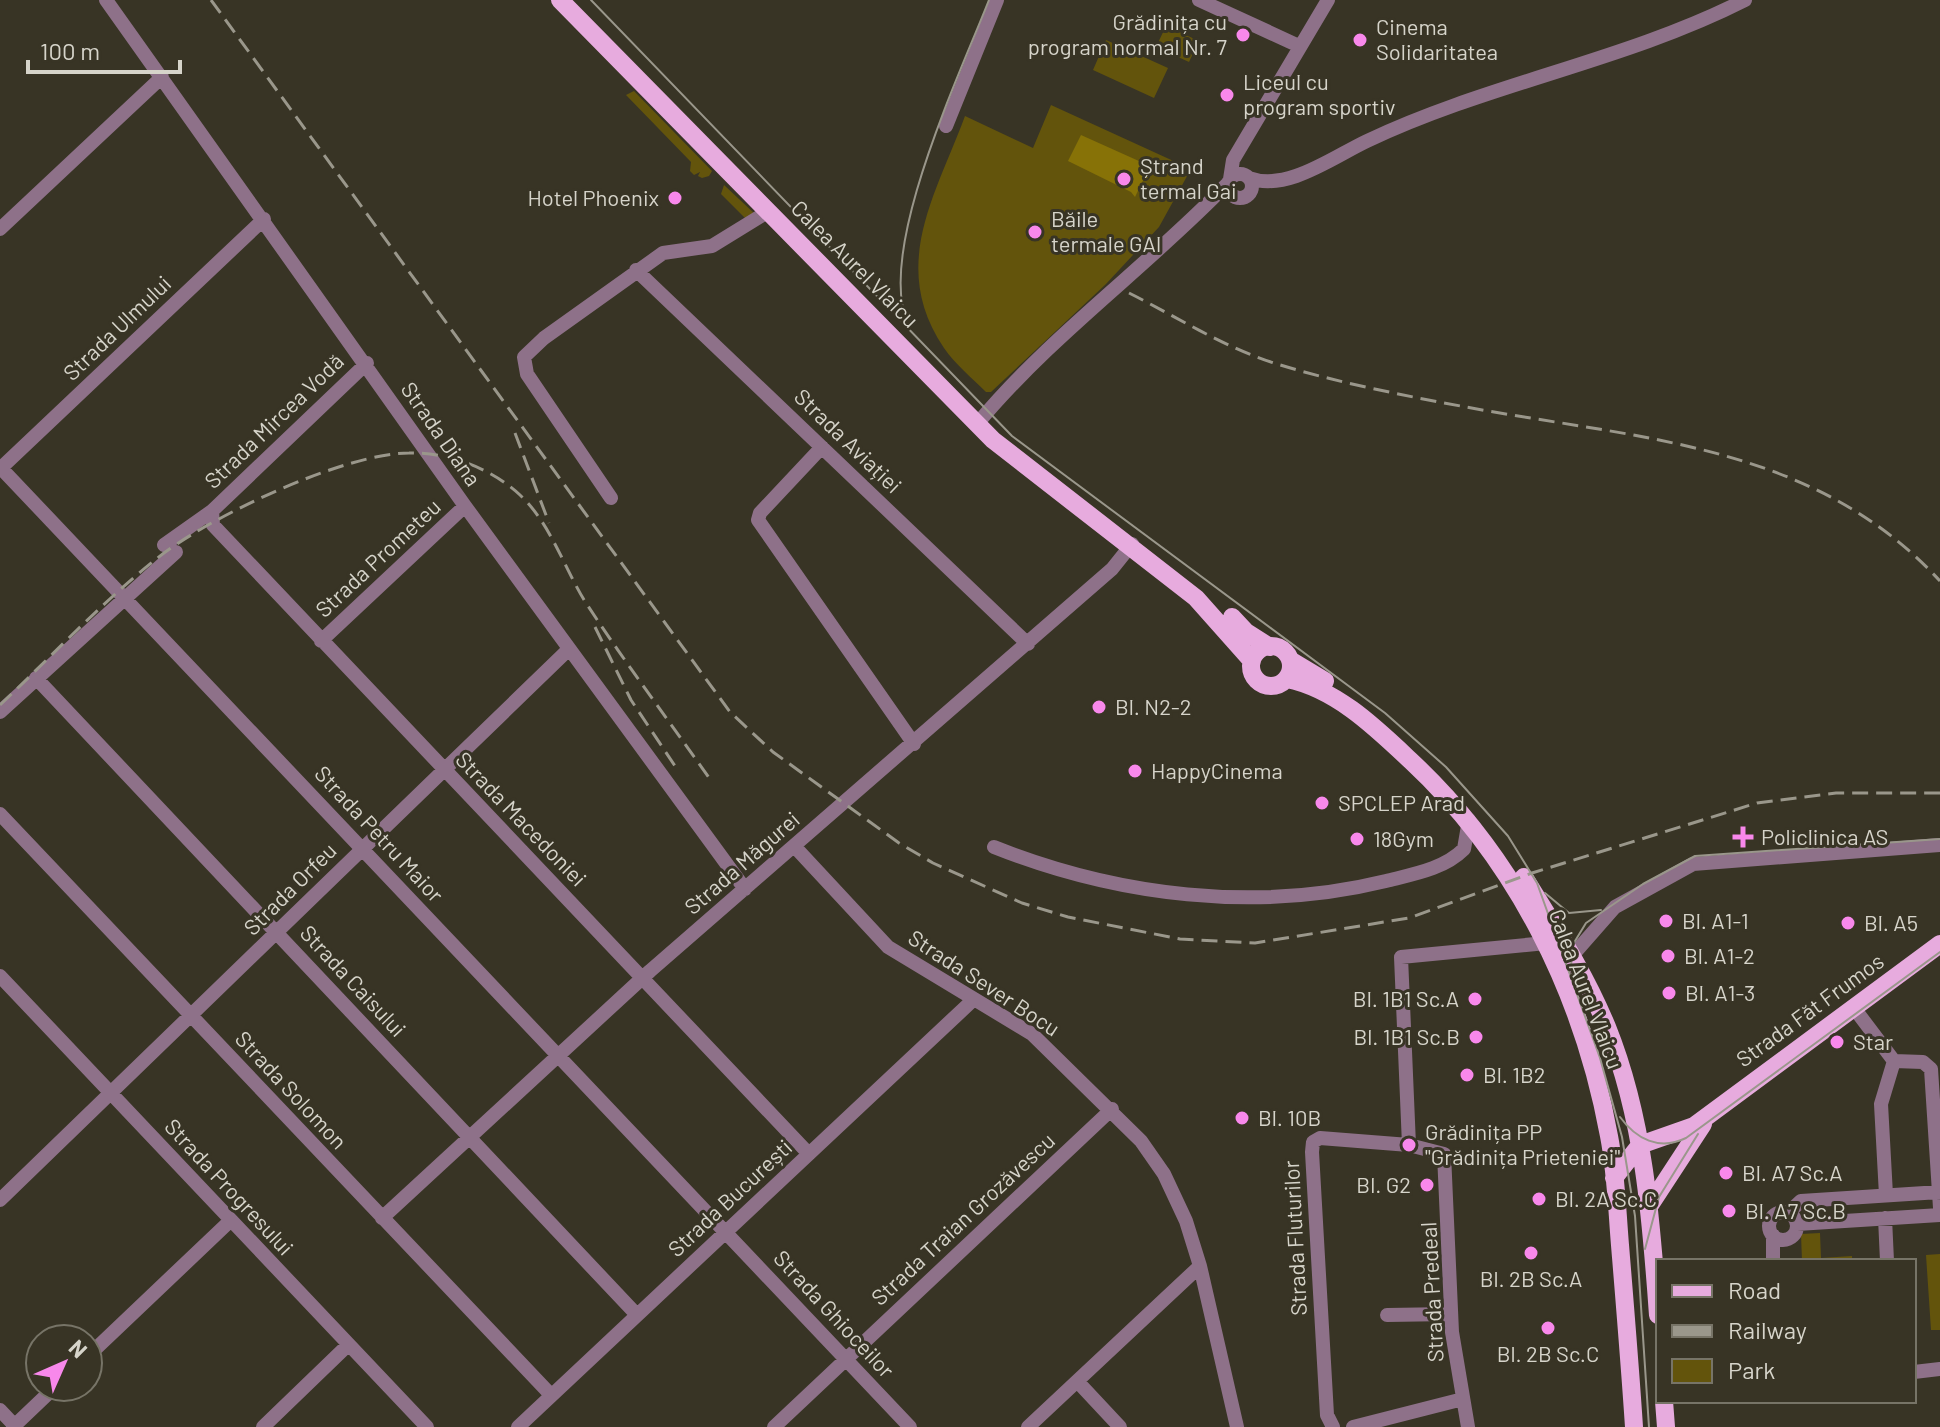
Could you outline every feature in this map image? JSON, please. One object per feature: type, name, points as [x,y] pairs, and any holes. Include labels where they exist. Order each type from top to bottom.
[{"type":"main road","name":"Calea Aurel Vlaicu","points":[[560,0],[1004,449],[1132,544],[1142,557],[1206,606],[1252,661],[1253,676],[1261,683],[1275,686],[1288,669]]},
{"type":"main road","name":"Calea Aurel Vlaicu","points":[[1132,544],[1141,545],[1190,579],[1246,632],[1270,647],[1284,651],[1288,669],[1342,703],[1404,754],[1469,820],[1493,850],[1546,943],[1593,1067],[1614,1178],[1634,1427]]},
{"type":"main road","points":[[1252,661],[1259,651],[1270,647]]},
{"type":"main road","name":"Calea Aurel Vlaicu","points":[[1288,669],[1367,709],[1457,790],[1500,841],[1572,956],[1614,1047],[1640,1145],[1650,1205],[1656,1288]]},
{"type":"main road","name":"Strada Făt Frumos","points":[[1640,1145],[1678,1134],[1709,1115],[1940,944]]},
{"type":"main road","name":"Strada Făt Frumos","points":[[1650,1205],[1709,1115]]},
{"type":"main road","points":[[1614,1178],[1640,1145]]},
{"type":"main road","points":[[1664,1403],[1666,1427]]},
{"type":"street","name":"Strada Diana","points":[[106,0],[367,363],[465,506],[745,889]]},
{"type":"street","points":[[946,126],[997,0]]},
{"type":"street","points":[[1199,0],[1299,46]]},
{"type":"street","points":[[1243,196],[1229,192],[1230,167],[1328,0]]},
{"type":"street","points":[[1196,217],[1243,196],[1264,192],[1382,134],[1688,27],[1745,0]]},
{"type":"street","points":[[0,229],[162,77]]},
{"type":"street","points":[[1240,150],[1252,186],[1243,196]]},
{"type":"street","points":[[977,424],[1044,350],[1196,217],[1237,174],[1277,184]]},
{"type":"street","points":[[611,498],[523,365],[524,357],[544,338],[636,270],[669,251],[712,246],[769,211]]},
{"type":"street","name":"Strada Ulmului","points":[[0,468],[264,219]]},
{"type":"street","name":"Strada Aviației","points":[[636,270],[1028,644]]},
{"type":"street","name":"Strada Mircea Vodă","points":[[122,597],[367,363]]},
{"type":"street","points":[[822,447],[760,513],[758,520],[914,744]]},
{"type":"street","name":"Strada Petru Maior","points":[[0,468],[726,1232]]},
{"type":"street","name":"Strada Prometeu","points":[[321,641],[465,506]]},
{"type":"street","name":"Strada Macedoniei","points":[[212,511],[213,525],[809,1154]]},
{"type":"street","name":"Strada Măgurei","points":[[382,1218],[642,978],[1112,569],[1132,544]]},
{"type":"street","points":[[0,712],[122,597]]},
{"type":"street","name":"Strada Orfeu","points":[[0,1200],[569,649]]},
{"type":"street","name":"Strada Caisului","points":[[36,678],[637,1315]]},
{"type":"street","name":"Strada Solomon","points":[[0,814],[551,1395]]},
{"type":"street","points":[[1464,849],[1469,820]]},
{"type":"street","points":[[1572,956],[1602,925],[1608,912],[1703,861],[1940,845]]},
{"type":"street","name":"Strada Sever Bocu","points":[[795,847],[888,947],[1032,1034],[1112,1109],[1141,1141],[1177,1199],[1200,1266],[1237,1427]]},
{"type":"street","points":[[994,847],[1060,870],[1121,885],[1182,894],[1255,897],[1300,895],[1376,884],[1444,864],[1464,849],[1493,850]]},
{"type":"street","points":[[1409,1145],[1401,957],[1546,943]]},
{"type":"street","name":"Strada Progresului","points":[[0,976],[427,1427]]},
{"type":"street","name":"Strada București","points":[[518,1427],[973,1000]]},
{"type":"street","points":[[1854,1008],[1894,1061]]},
{"type":"street","points":[[1894,1061],[1923,1062],[1931,1069],[1940,1208]]},
{"type":"street","points":[[1886,1195],[1881,1104],[1894,1061]]},
{"type":"street","name":"Strada Traian Grozăvescu","points":[[774,1427],[1112,1109]]},
{"type":"street","name":"Strada Fluturilor","points":[[1333,1427],[1326,1401],[1315,1140],[1409,1145],[1444,1154]]},
{"type":"street","name":"Strada Predeal","points":[[1444,1154],[1452,1272],[1450,1314],[1468,1427]]},
{"type":"street","points":[[1773,1235],[1789,1239],[1792,1219],[1801,1201],[1940,1192]]},
{"type":"street","points":[[1773,1259],[1771,1219],[1780,1213],[1792,1219],[1940,1215]]},
{"type":"street","points":[[1885,1218],[1887,1259]]},
{"type":"street","points":[[104,1341],[230,1221]]},
{"type":"street","name":"Strada Ghioceilor","points":[[726,1232],[910,1427]]},
{"type":"street","points":[[1028,1427],[1200,1266]]},
{"type":"street","points":[[1387,1315],[1450,1314]]},
{"type":"street","points":[[263,1427],[348,1345]]},
{"type":"street","points":[[1916,1372],[1940,1369]]},
{"type":"street","points":[[1077,1381],[1120,1427]]},
{"type":"street","points":[[1353,1427],[1463,1399]]},
{"type":"street","points":[[0,1410],[15,1426],[39,1403]]},
{"type":"green space","points":[[1166,26],[1199,41],[1189,62],[1156,47]]},
{"type":"green space","points":[[1106,40],[1168,68],[1154,98],[1093,70]]},
{"type":"green space","points":[[634,91],[712,171],[709,176],[702,178],[698,176],[700,172],[694,175],[690,171],[691,162],[626,95]]},
{"type":"green space","name":"Ștrand termal Gai","points":[[1051,105],[1191,169],[1159,227],[1106,284],[991,392],[986,392],[948,354],[928,318],[920,289],[919,260],[923,232],[965,116],[1033,148]]},
{"type":"green space","points":[[724,185],[755,214],[749,222],[721,194]]},
{"type":"green space","points":[[1820,1233],[1821,1258],[1852,1256],[1852,1259],[1802,1259],[1801,1234]]},
{"type":"green space","points":[[1940,1254],[1940,1330],[1931,1330],[1926,1255]]},
{"type":"shaded area","name":"Ștrand termal Gai","points":[[1081,135],[1150,166],[1135,197],[1131,192],[1068,161]]},
{"type":"tram line","points":[[591,0],[1012,436],[1385,713],[1446,767],[1508,836],[1537,883],[1600,1058],[1622,1137],[1635,1216],[1649,1427]]},
{"type":"tram line","points":[[908,324],[901,292],[903,253],[912,209],[942,115],[989,0]]},
{"type":"tram line","points":[[1571,970],[1572,946],[1586,923],[1643,884],[1695,856],[1940,839]]},
{"type":"tram line","points":[[1545,893],[1569,913],[1601,910]]},
{"type":"tram line","points":[[1620,1117],[1633,1131],[1649,1141],[1667,1143],[1686,1138],[1940,952]]},
{"type":"tram line","points":[[1645,1249],[1659,1197],[1698,1134]]},
{"type":"railway","points":[[211,0],[730,712],[773,752],[899,843],[933,863],[1022,903],[1068,917],[1180,939],[1255,943],[1409,918],[1532,873],[1757,803],[1836,793],[1940,793]]},
{"type":"railway","points":[[1129,293],[1239,350],[1299,371],[1419,398],[1658,440],[1720,454],[1779,474],[1836,500],[1890,535],[1940,581]]},
{"type":"railway","points":[[515,433],[549,523]]},
{"type":"railway","points":[[0,705],[95,613],[178,543],[241,508],[314,476],[382,456],[424,453],[454,459],[496,477],[531,507],[549,533],[586,603],[712,782]]},
{"type":"railway","points":[[595,627],[631,700],[679,772]]},
{"type":"place","name":"Grădinița cu program normal Nr. 7","points":[[1243,35]]},
{"type":"place","name":"Cinema Solidaritatea","points":[[1360,40]]},
{"type":"place","name":"Liceul cu program sportiv","points":[[1227,95]]},
{"type":"place","name":"Ștrand termal Gai","points":[[1124,179]]},
{"type":"place","name":"Hotel Phoenix","points":[[675,198]]},
{"type":"place","name":"Băile termale GAI","points":[[1035,232]]},
{"type":"place","name":"Bl. N2-2","points":[[1099,707]]},
{"type":"place","name":"HappyCinema","points":[[1135,771]]},
{"type":"place","name":"SPCLEP Arad","points":[[1322,803]]},
{"type":"place","name":"Policlinica AS","points":[[1743,837]]},
{"type":"place","name":"18Gym","points":[[1357,839]]},
{"type":"place","name":"Bl. A1-1","points":[[1666,921]]},
{"type":"place","name":"Bl. A5","points":[[1848,923]]},
{"type":"place","name":"Bl. A1-2","points":[[1668,956]]},
{"type":"place","name":"Bl. A1-3","points":[[1669,993]]},
{"type":"place","name":"Bl. 1B1 Sc.A","points":[[1475,999]]},
{"type":"place","name":"Bl. 1B1 Sc.B","points":[[1476,1037]]},
{"type":"place","name":"Star","points":[[1837,1042]]},
{"type":"place","name":"Bl. 1B2","points":[[1467,1075]]},
{"type":"place","name":"Bl. 10B","points":[[1242,1118]]},
{"type":"place","name":"Grădinița PP \"Grădinița Prieteniei\"","points":[[1409,1145]]},
{"type":"place","name":"Bl. A7 Sc.A","points":[[1726,1173]]},
{"type":"place","name":"Bl. G2","points":[[1427,1185]]},
{"type":"place","name":"Bl. 2A Sc.C","points":[[1539,1199]]},
{"type":"place","name":"Bl. A7 Sc.B","points":[[1729,1211]]},
{"type":"place","name":"Bl. 2B Sc.A","points":[[1531,1253]]},
{"type":"place","name":"Bl. 2B Sc.C","points":[[1548,1328]]}]
